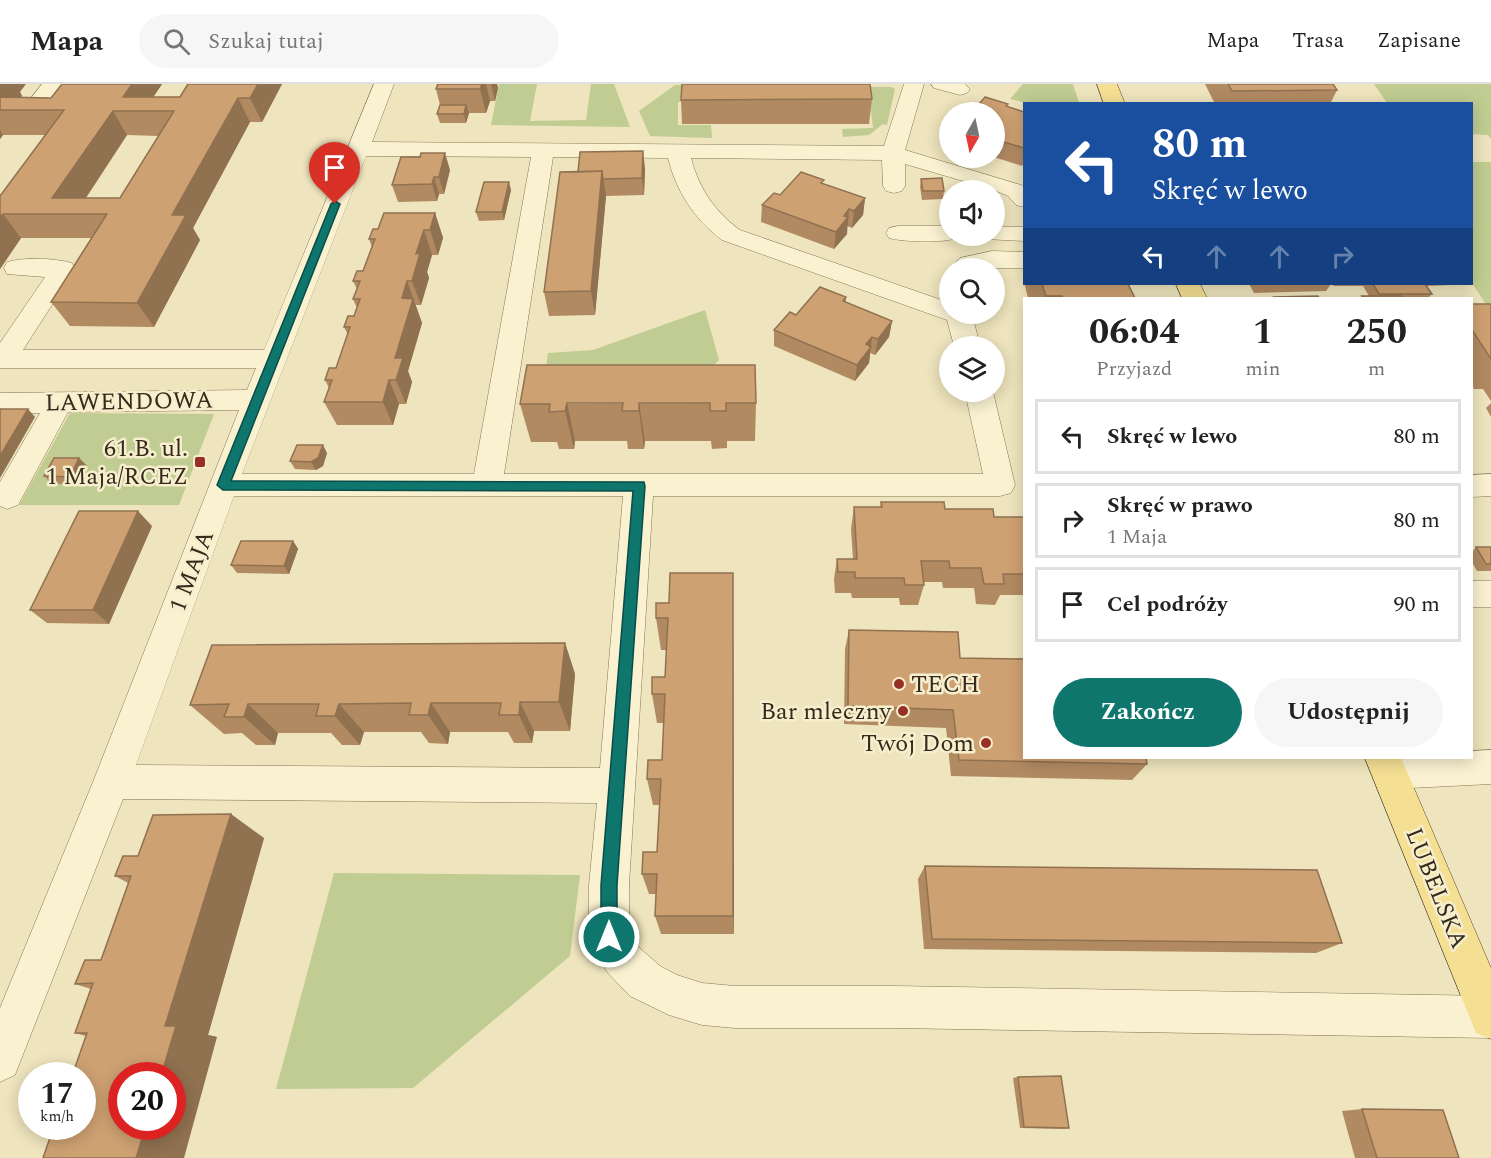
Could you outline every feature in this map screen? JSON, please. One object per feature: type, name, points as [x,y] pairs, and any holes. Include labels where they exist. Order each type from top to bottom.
[{"type":"main road","points":[[1107,84],[1114,102]]},
{"type":"main road","name":"LUBELSKA","points":[[1387,765],[1491,1018]]},
{"type":"street","points":[[29,115],[53,84]]},
{"type":"street","name":"1 MAJA","points":[[0,1060],[111,782],[223,485],[384,84]]},
{"type":"street","points":[[894,186],[893,153],[914,84]]},
{"type":"street","points":[[357,149],[893,153],[997,184],[1016,191],[1023,199]]},
{"type":"street","points":[[487,486],[543,151]]},
{"type":"street","points":[[678,153],[689,184],[707,216],[731,235],[939,307]]},
{"type":"street","points":[[898,233],[939,233]]},
{"type":"street","points":[[1005,234],[1023,234]]},
{"type":"street","points":[[1005,260],[1023,260]]},
{"type":"street","points":[[2,359],[63,269],[16,268]]},
{"type":"street","points":[[2,359],[274,359]]},
{"type":"street","name":"LAWENDOWA","points":[[0,403],[257,400]]},
{"type":"street","points":[[7,496],[60,402]]},
{"type":"street","points":[[223,485],[1000,485],[981,402]]},
{"type":"street","points":[[1473,486],[1491,485]]},
{"type":"street","points":[[639,486],[609,885],[609,937],[621,958],[645,981],[669,994],[702,1004],[735,1007],[1491,1018]]},
{"type":"street","points":[[1473,594],[1491,594]]},
{"type":"street","points":[[1387,765],[1491,767]]},
{"type":"street","points":[[111,782],[616,786]]},
{"type":"green space","points":[[499,84],[537,84],[530,121],[586,120],[591,84],[614,84],[630,127],[491,125]]},
{"type":"green space","points":[[1023,84],[1073,84],[1079,102],[1023,102],[1010,99]]},
{"type":"green space","points":[[1374,84],[1491,84],[1491,139],[1488,135],[1473,134],[1473,102],[1386,102]]},
{"type":"green space","points":[[675,85],[891,87],[895,89],[887,125],[883,124],[869,135],[843,137],[842,129],[873,128],[870,102],[678,102],[678,125],[711,125],[712,138],[650,136],[639,111]]},
{"type":"green space","points":[[1473,162],[1491,162],[1491,312],[1473,285]]},
{"type":"green space","points":[[705,310],[719,360],[715,364],[702,369],[545,374],[548,353],[593,350]]},
{"type":"green space","points":[[70,413],[214,414],[179,505],[19,505]]},
{"type":"green space","points":[[334,873],[580,875],[570,956],[413,1088],[276,1089]]},
{"type":"building","points":[[62,84],[132,84],[123,97],[180,97],[188,84],[258,84],[250,98],[238,98],[172,215],[186,215],[137,303],[51,302],[107,214],[3,214],[0,217],[0,196],[64,110],[0,110],[0,97],[51,98]],"holes":[[[113,111],[174,111],[120,198],[52,198]]]},
{"type":"building","points":[[438,84],[482,84],[480,89],[436,89]]},
{"type":"building","points":[[682,84],[870,84],[872,99],[681,100]]},
{"type":"building","points":[[1228,84],[1333,84],[1337,90],[1232,91]]},
{"type":"building","points":[[985,97],[1001,102],[981,102]]},
{"type":"building","points":[[1005,103],[1008,104],[1006,106],[1023,112],[1023,148],[1005,142]]},
{"type":"building","points":[[440,105],[466,105],[464,114],[437,114]]},
{"type":"building","points":[[643,151],[642,178],[603,179],[602,171],[578,172],[580,152]]},
{"type":"building","points":[[421,153],[445,153],[439,177],[434,177],[432,184],[392,185],[401,157],[420,157]]},
{"type":"building","points":[[602,171],[591,291],[544,292],[560,172]]},
{"type":"building","points":[[801,172],[824,180],[821,183],[865,198],[854,211],[849,209],[844,216],[848,217],[836,232],[762,205],[774,193],[780,195]]},
{"type":"building","points":[[942,178],[942,180],[939,180],[939,191],[923,191],[921,179]]},
{"type":"building","points":[[484,182],[509,182],[502,212],[476,212]]},
{"type":"building","points":[[384,213],[435,213],[430,230],[424,230],[416,254],[420,253],[412,281],[407,281],[402,298],[413,299],[395,358],[403,358],[396,380],[389,380],[383,402],[324,402],[332,380],[325,380],[329,368],[336,368],[350,327],[344,327],[348,316],[354,316],[360,299],[353,299],[360,281],[353,281],[357,271],[363,271],[375,239],[369,239],[373,229],[378,229]]},
{"type":"building","points":[[1042,285],[1128,285],[1134,297],[1062,297],[1046,296]]},
{"type":"building","points":[[1374,285],[1426,285],[1432,294],[1379,294]]},
{"type":"building","points":[[820,287],[846,297],[843,301],[892,321],[878,339],[872,337],[866,344],[871,347],[857,365],[774,330],[790,312],[796,315]]},
{"type":"building","points":[[1362,296],[1402,297],[1363,297]]},
{"type":"building","points":[[1473,304],[1491,304],[1491,359],[1473,332]]},
{"type":"building","points":[[527,365],[755,365],[756,403],[726,403],[726,411],[710,411],[710,403],[639,403],[639,411],[622,411],[623,403],[567,403],[565,411],[549,412],[550,404],[520,404]]},
{"type":"building","points":[[0,409],[28,409],[0,456]]},
{"type":"building","points":[[297,445],[323,445],[318,458],[311,462],[290,461]]},
{"type":"building","points":[[54,458],[79,458],[70,477],[44,476]]},
{"type":"building","points":[[881,502],[944,502],[945,509],[993,509],[994,517],[1023,517],[1023,574],[1003,574],[1004,584],[984,584],[981,568],[950,568],[949,561],[921,561],[924,585],[905,585],[904,578],[855,578],[855,572],[838,572],[837,559],[857,559],[854,507],[882,507]]},
{"type":"building","points":[[79,511],[138,511],[93,610],[30,610]]},
{"type":"building","points":[[241,541],[293,541],[284,566],[231,565]]},
{"type":"building","points":[[1476,547],[1491,547],[1491,564],[1486,564]]},
{"type":"building","points":[[670,573],[733,573],[733,916],[655,916],[657,874],[642,874],[643,852],[657,852],[661,779],[647,779],[648,760],[662,760],[665,694],[652,694],[652,677],[665,677],[668,618],[656,618],[656,603],[669,603]]},
{"type":"building","points":[[849,630],[958,632],[960,658],[1023,659],[1023,759],[1146,759],[1147,764],[959,760],[953,710],[848,706]]},
{"type":"building","points":[[565,643],[559,702],[520,702],[519,715],[499,715],[501,703],[431,703],[428,715],[409,715],[411,703],[339,704],[335,716],[316,716],[319,704],[248,704],[244,717],[224,717],[229,704],[190,705],[212,645]]},
{"type":"building","points":[[231,814],[165,1026],[176,1026],[165,1062],[108,1062],[108,1140],[142,1140],[136,1158],[43,1158],[49,1140],[96,1140],[96,1062],[77,1062],[87,1033],[75,1033],[93,983],[75,984],[85,960],[101,960],[131,876],[115,876],[123,856],[138,856],[153,815]]},
{"type":"building","points":[[925,866],[1317,870],[1342,943],[932,939]]},
{"type":"building","points":[[1061,1076],[1069,1128],[1024,1127],[1018,1077]]},
{"type":"building","points":[[1362,1109],[1443,1110],[1459,1158],[1377,1158]]},
{"type":"place","name":"61.B. ul. 1 Maja/RCEZ","points":[[200,462]]},
{"type":"place","name":"TECH","points":[[899,684]]},
{"type":"place","name":"Bar mleczny","points":[[903,711]]},
{"type":"place","name":"Twój Dom","points":[[986,743]]},
{"type":"route","points":[[335,204],[223,485],[639,486],[609,885],[609,937]]}]
